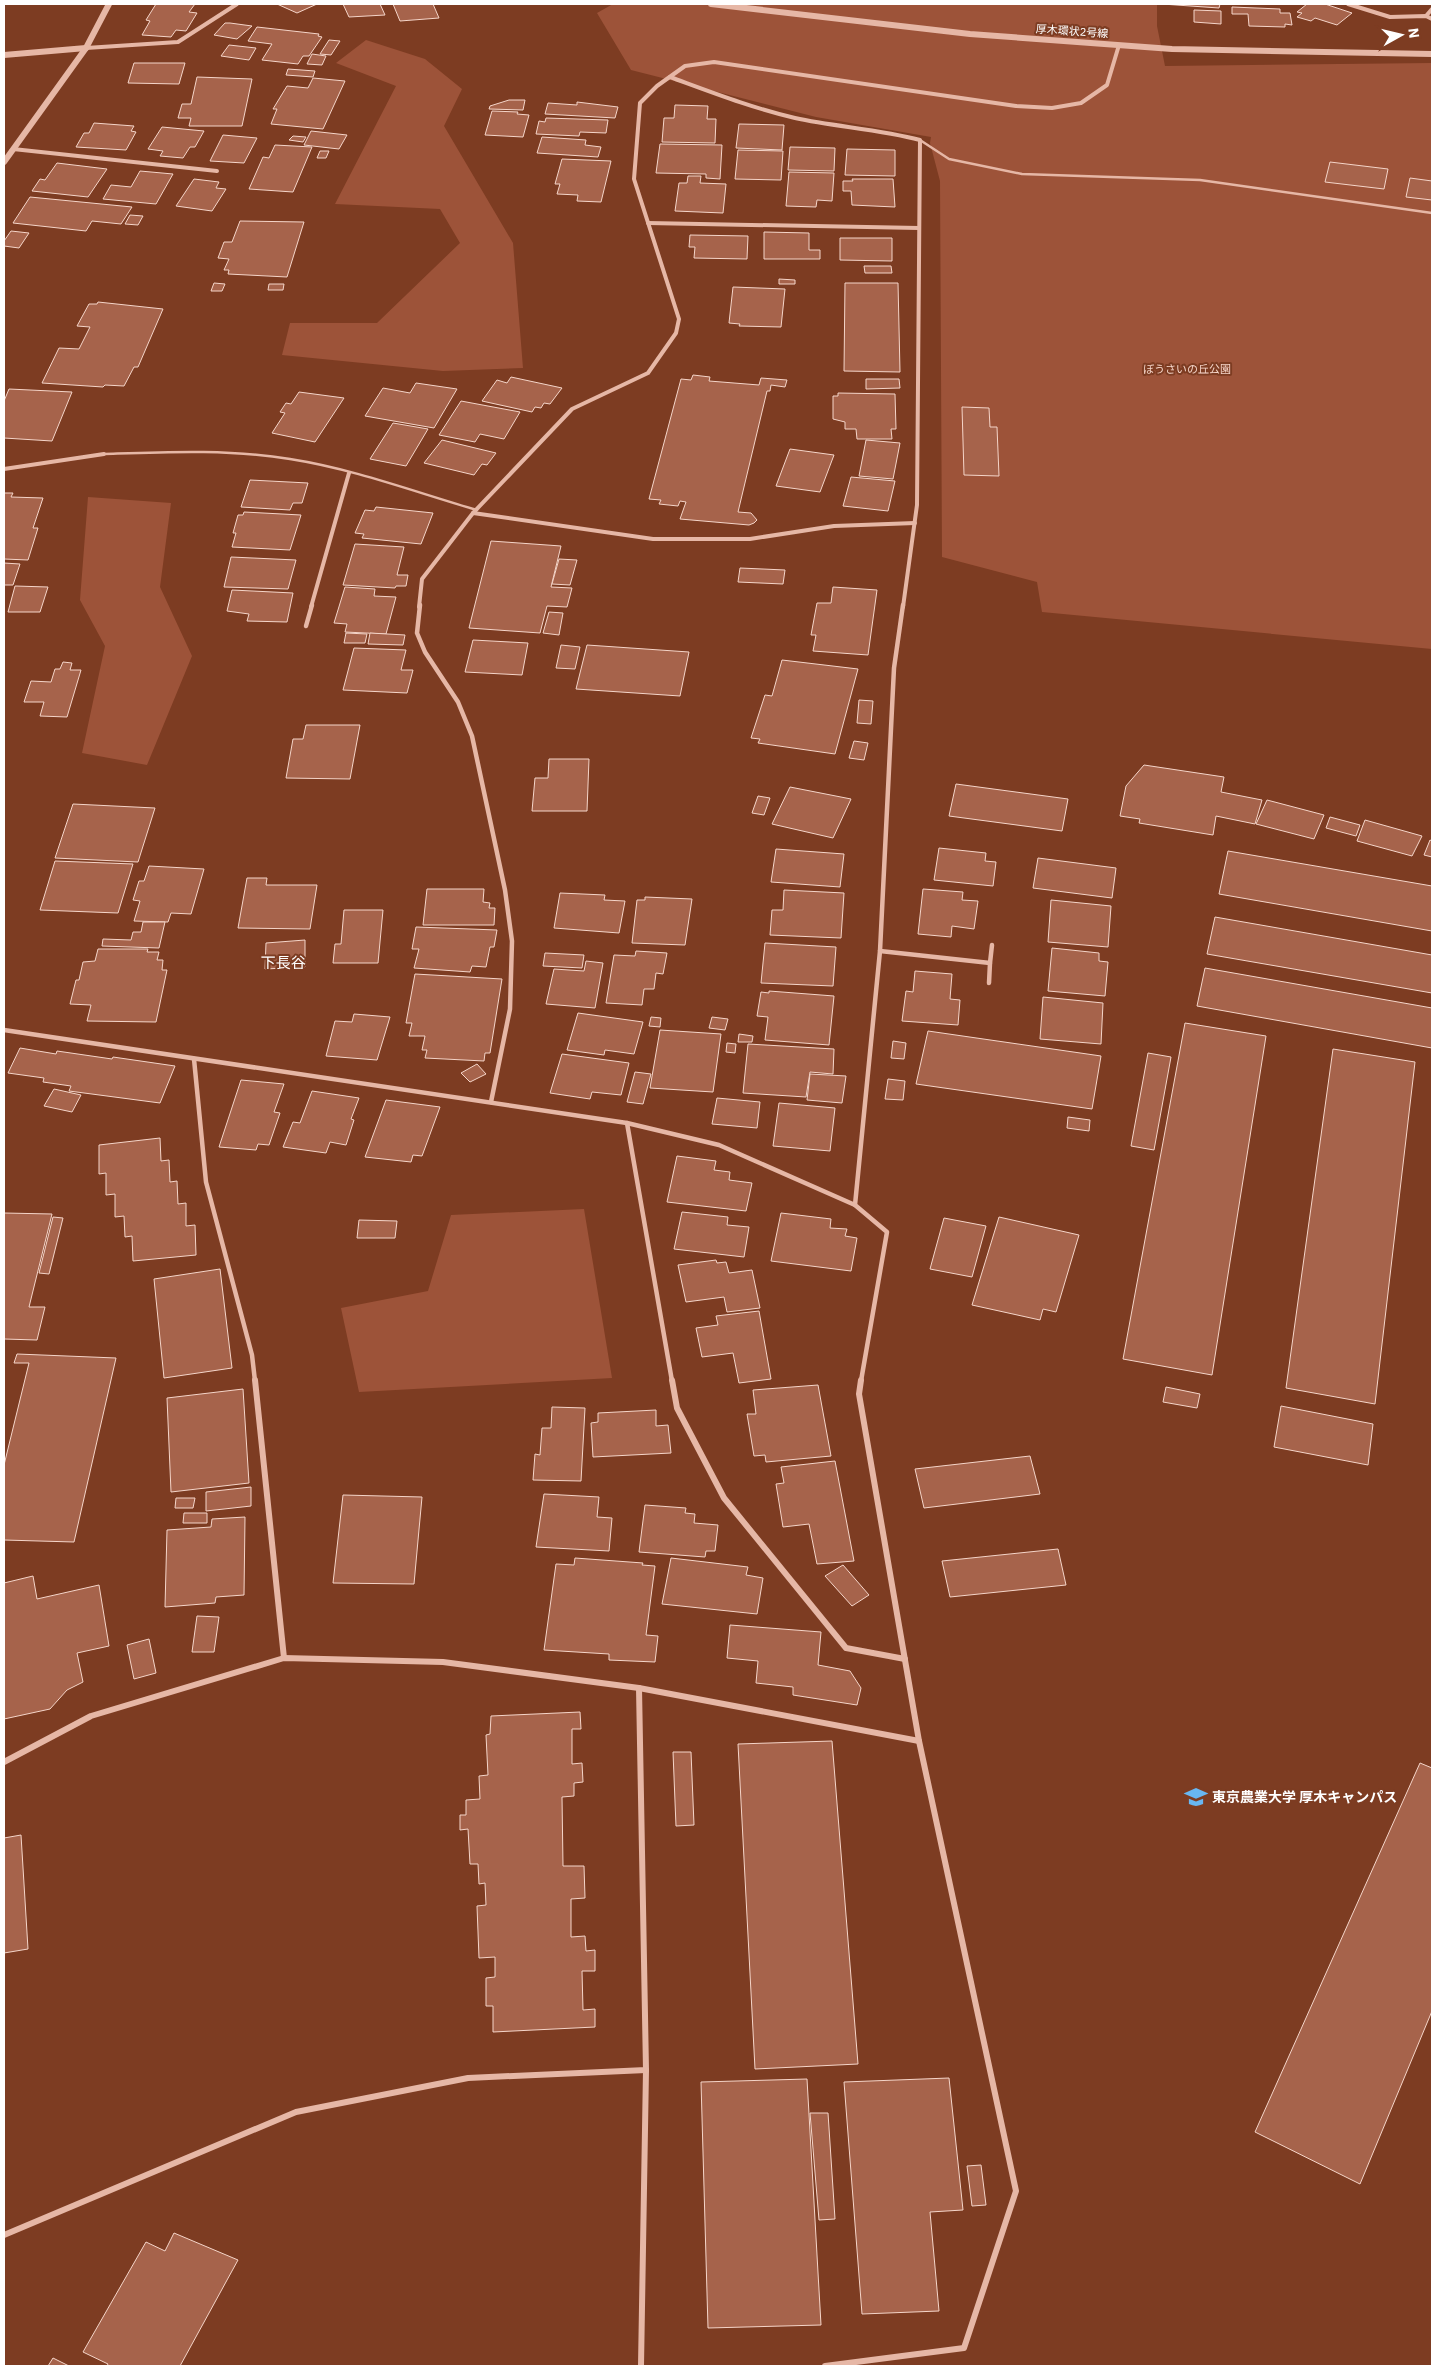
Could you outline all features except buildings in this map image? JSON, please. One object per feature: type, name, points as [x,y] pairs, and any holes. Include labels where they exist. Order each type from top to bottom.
[{"type":"street","points":[[4,162],[86,48],[109,4]]},
{"type":"street","points":[[4,55],[178,42],[237,4]]},
{"type":"street","name":"厚木環状2号線","points":[[711,4],[970,34],[1172,49],[1432,54]]},
{"type":"street","points":[[1348,4],[1390,17],[1426,16],[1432,19]]},
{"type":"street","points":[[1426,16],[1432,9]]},
{"type":"street","points":[[491,1102],[510,1009],[512,941],[505,890],[472,736],[458,702],[425,652],[417,633],[422,579],[475,512],[572,409],[648,374],[676,333],[680,319],[634,180],[640,103],[685,66],[714,62],[1016,106],[1052,108],[1082,103],[1107,85],[1119,45]]},
{"type":"street","points":[[670,77],[745,104],[809,120],[889,131],[920,140],[917,505],[894,668],[880,951],[854,1205]]},
{"type":"street","points":[[13,149],[218,171]]},
{"type":"street","points":[[648,223],[919,228]]},
{"type":"street","points":[[4,469],[104,454]]},
{"type":"street","points":[[306,626],[349,473]]},
{"type":"street","points":[[475,512],[653,539],[750,540],[834,526],[914,523]]},
{"type":"street","points":[[989,983],[992,945]]},
{"type":"street","points":[[880,951],[990,963]]},
{"type":"street","points":[[4,1030],[628,1123],[719,1145],[854,1205],[887,1232],[859,1394],[919,1741],[1016,2191],[964,2348],[824,2366]]},
{"type":"street","points":[[194,1059],[206,1182],[252,1355],[284,1658]]},
{"type":"street","points":[[628,1123],[678,1408],[694,1441],[724,1498],[846,1648],[905,1659]]},
{"type":"street","points":[[4,1762],[92,1716],[284,1658],[443,1662],[639,1688],[919,1741]]},
{"type":"street","points":[[639,1688],[646,2070],[641,2366]]},
{"type":"street","points":[[4,2235],[296,2112],[468,2078],[646,2070]]},
{"type":"lane","points":[[920,140],[949,159],[1022,174],[1200,180],[1432,213]]},
{"type":"lane","points":[[104,454],[197,450],[265,455],[325,466],[475,512]]},
{"type":"green space","name":"ぼうさいの丘公園","points":[[613,4],[1157,4],[1157,26],[1165,66],[1432,63],[1432,649],[1042,612],[1037,582],[942,557],[940,181],[930,143],[931,137],[816,117],[631,70],[597,13]]},
{"type":"green space","points":[[366,40],[425,59],[462,89],[444,126],[513,243],[523,368],[443,371],[282,355],[290,323],[377,323],[460,243],[440,209],[335,204],[396,86],[336,63]]},
{"type":"green space","points":[[88,497],[171,503],[160,587],[192,656],[147,765],[82,753],[105,646],[80,600]]},
{"type":"green space","points":[[584,1209],[612,1378],[359,1392],[341,1308],[428,1291],[451,1215]]},
{"type":"place","name":"東京農業大学 厚木キャンパス","points":[[1196,1797]]},
{"type":"district","name":"下長谷","points":[[283,963]]}]
